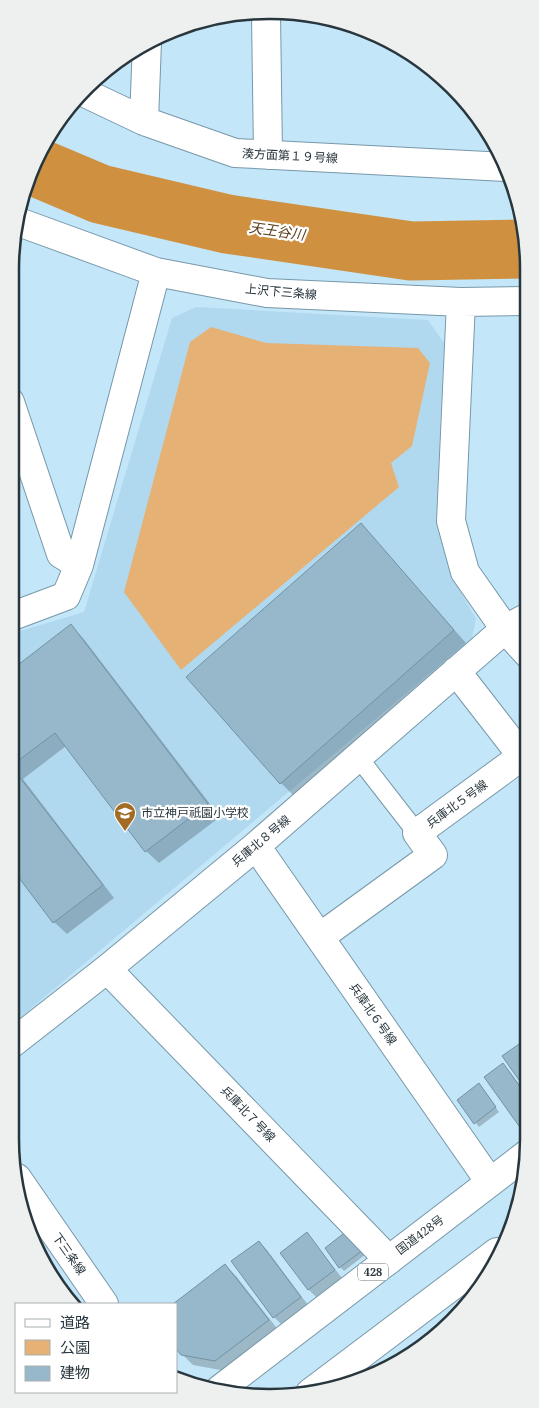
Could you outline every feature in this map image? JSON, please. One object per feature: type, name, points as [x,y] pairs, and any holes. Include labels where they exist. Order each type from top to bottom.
[{"type":"main road","points":[[266,19],[268,155]]},
{"type":"main road","points":[[144,121],[147,51]]},
{"type":"main road","name":"湊方面第１９号線","points":[[89,95],[144,121],[235,153],[498,167]]},
{"type":"main road","name":"上沢下三条線","points":[[23,224],[156,272],[267,293],[461,302],[520,301]]},
{"type":"main road","points":[[19,614],[66,596],[79,564],[156,272]]},
{"type":"main road","points":[[461,302],[451,521],[465,572],[516,623]]},
{"type":"main road","points":[[19,429],[61,554],[79,564]]},
{"type":"main road","name":"兵庫北８号線","points":[[19,1038],[107,969],[256,846],[456,672],[516,623]]},
{"type":"main road","name":"兵庫北５号線","points":[[456,672],[520,753]]},
{"type":"main road","name":"兵庫北５号線","points":[[320,937],[433,855],[416,833],[520,757]]},
{"type":"main road","name":"兵庫北６号線","points":[[256,846],[490,1182]]},
{"type":"main road","name":"兵庫北７号線","points":[[107,969],[389,1260]]},
{"type":"main road","name":"国道428号","points":[[226,1385],[519,1160]]},
{"type":"main road","name":"下三条線","points":[[24,1189],[103,1303]]},
{"type":"main road","points":[[328,1382],[490,1257]]},
{"type":"lane","points":[[358,757],[416,833]]},
{"type":"shaded area","name":"市立神戸祇園小学校","points":[[196,307],[428,320],[444,343],[436,523],[454,580],[476,619],[472,638],[19,1018],[19,631],[84,612],[172,318]]},
{"type":"green space","points":[[211,327],[266,343],[418,348],[430,363],[412,446],[391,463],[399,487],[181,670],[124,592],[190,342]]},
{"type":"building","points":[[361,523],[454,630],[280,784],[186,677]]},
{"type":"building","points":[[71,624],[208,804],[145,852],[55,733],[19,760],[19,664]]},
{"type":"building","points":[[19,776],[103,885],[53,923],[19,878]]},
{"type":"building","points":[[520,1043],[520,1081],[502,1056]]},
{"type":"building","points":[[503,1063],[520,1087],[520,1125],[519,1126],[484,1077]]},
{"type":"building","points":[[479,1083],[496,1107],[474,1124],[457,1100]]},
{"type":"building","points":[[352,1227],[367,1247],[339,1268],[325,1248]]},
{"type":"building","points":[[307,1232],[335,1270],[308,1290],[280,1253]]},
{"type":"building","points":[[259,1241],[301,1297],[273,1318],[231,1261]]},
{"type":"building","points":[[225,1264],[269,1320],[215,1361],[181,1355],[178,1351],[178,1303],[174,1303]]},
{"type":"waterway","name":"天王谷川","points":[[40,169],[100,194],[227,224],[411,251],[520,249]]},
{"type":"place","name":"市立神戸祇園小学校","points":[[125,832]]}]
